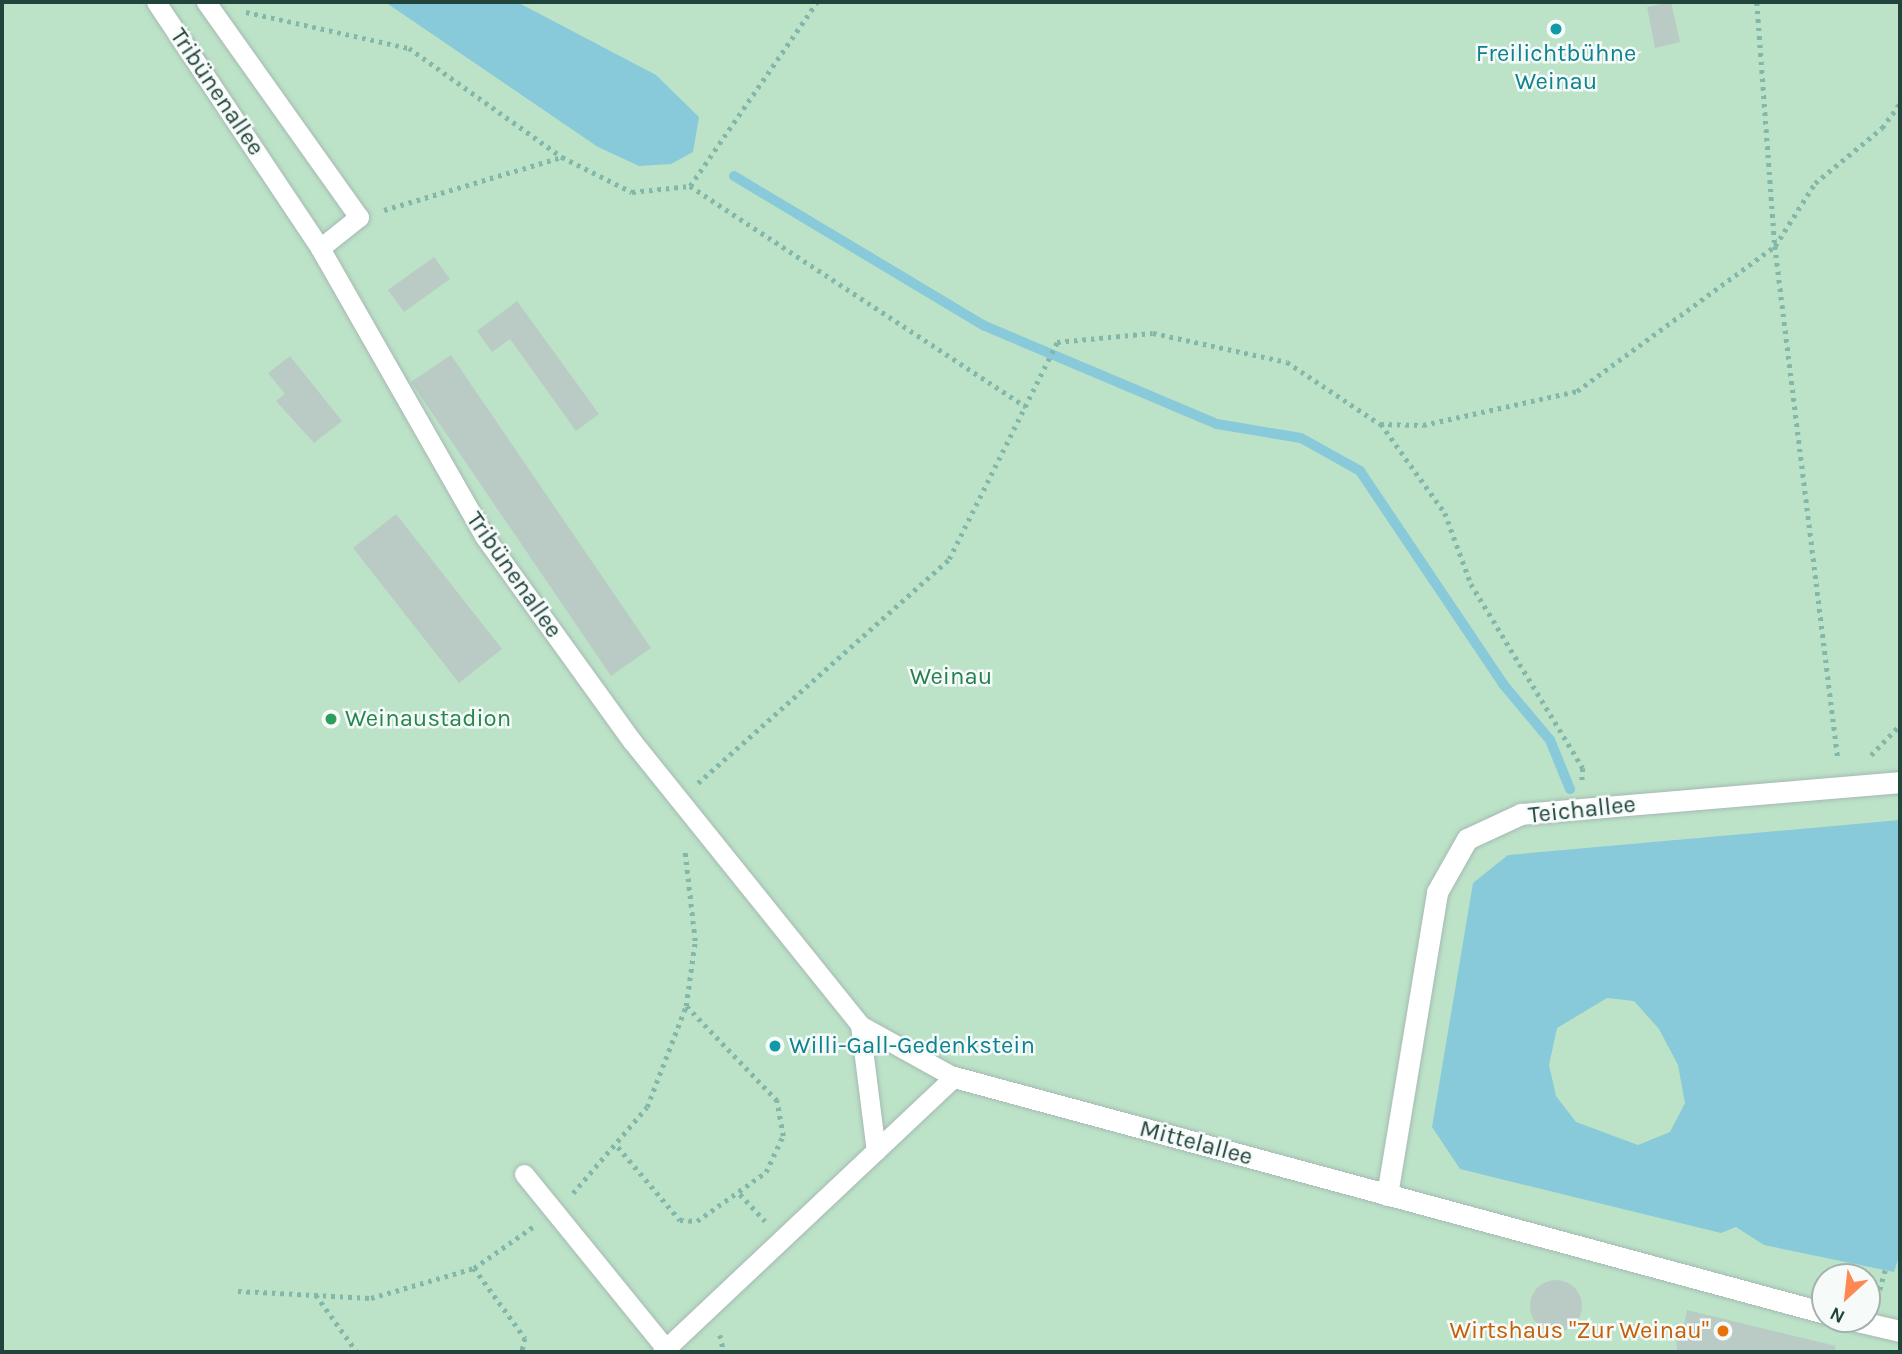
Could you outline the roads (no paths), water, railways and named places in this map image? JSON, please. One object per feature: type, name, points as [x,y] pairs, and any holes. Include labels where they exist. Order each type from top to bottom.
[{"type":"street","name":"Teichallee","points":[[1387,1195],[1437,892],[1467,839],[1521,814],[1900,782]]},
{"type":"street","name":"Mittelallee","points":[[954,1077],[1811,1309]]},
{"type":"street","points":[[1881,1327],[1900,1331]]},
{"type":"lane","name":"Tribünenallee","points":[[156,2],[320,248],[484,536],[679,800],[860,1025],[954,1077]]},
{"type":"lane","points":[[207,2],[359,217],[320,248]]},
{"type":"lane","points":[[860,1025],[876,1151]]},
{"type":"lane","points":[[524,1174],[552,1213],[664,1351],[954,1077]]},
{"type":"water","points":[[385,2],[517,2],[656,75],[699,117],[693,152],[671,164],[639,166],[598,147]]},
{"type":"water","points":[[1900,820],[1900,1253],[1894,1272],[1881,1269],[1881,1263],[1851,1263],[1764,1245],[1736,1227],[1721,1233],[1460,1169],[1432,1127],[1473,883],[1508,855]],"holes":[[[1607,998],[1634,1001],[1659,1029],[1678,1065],[1685,1103],[1670,1132],[1638,1145],[1576,1122],[1556,1096],[1549,1065],[1557,1028]]]},
{"type":"waterway","points":[[734,176],[985,326],[1217,424],[1301,438],[1360,471],[1503,684],[1550,740],[1570,789]]},
{"type":"place","name":"Freilichtbühne Weinau","points":[[1556,29]]},
{"type":"place","name":"Weinaustadion","points":[[331,719]]},
{"type":"place","name":"Willi-Gall-Gedenkstein","points":[[775,1046]]},
{"type":"place","name":"Wirtshaus \"Zur Weinau\"","points":[[1723,1331]]},
{"type":"park label","name":"Weinau","points":[[951,677]]}]
